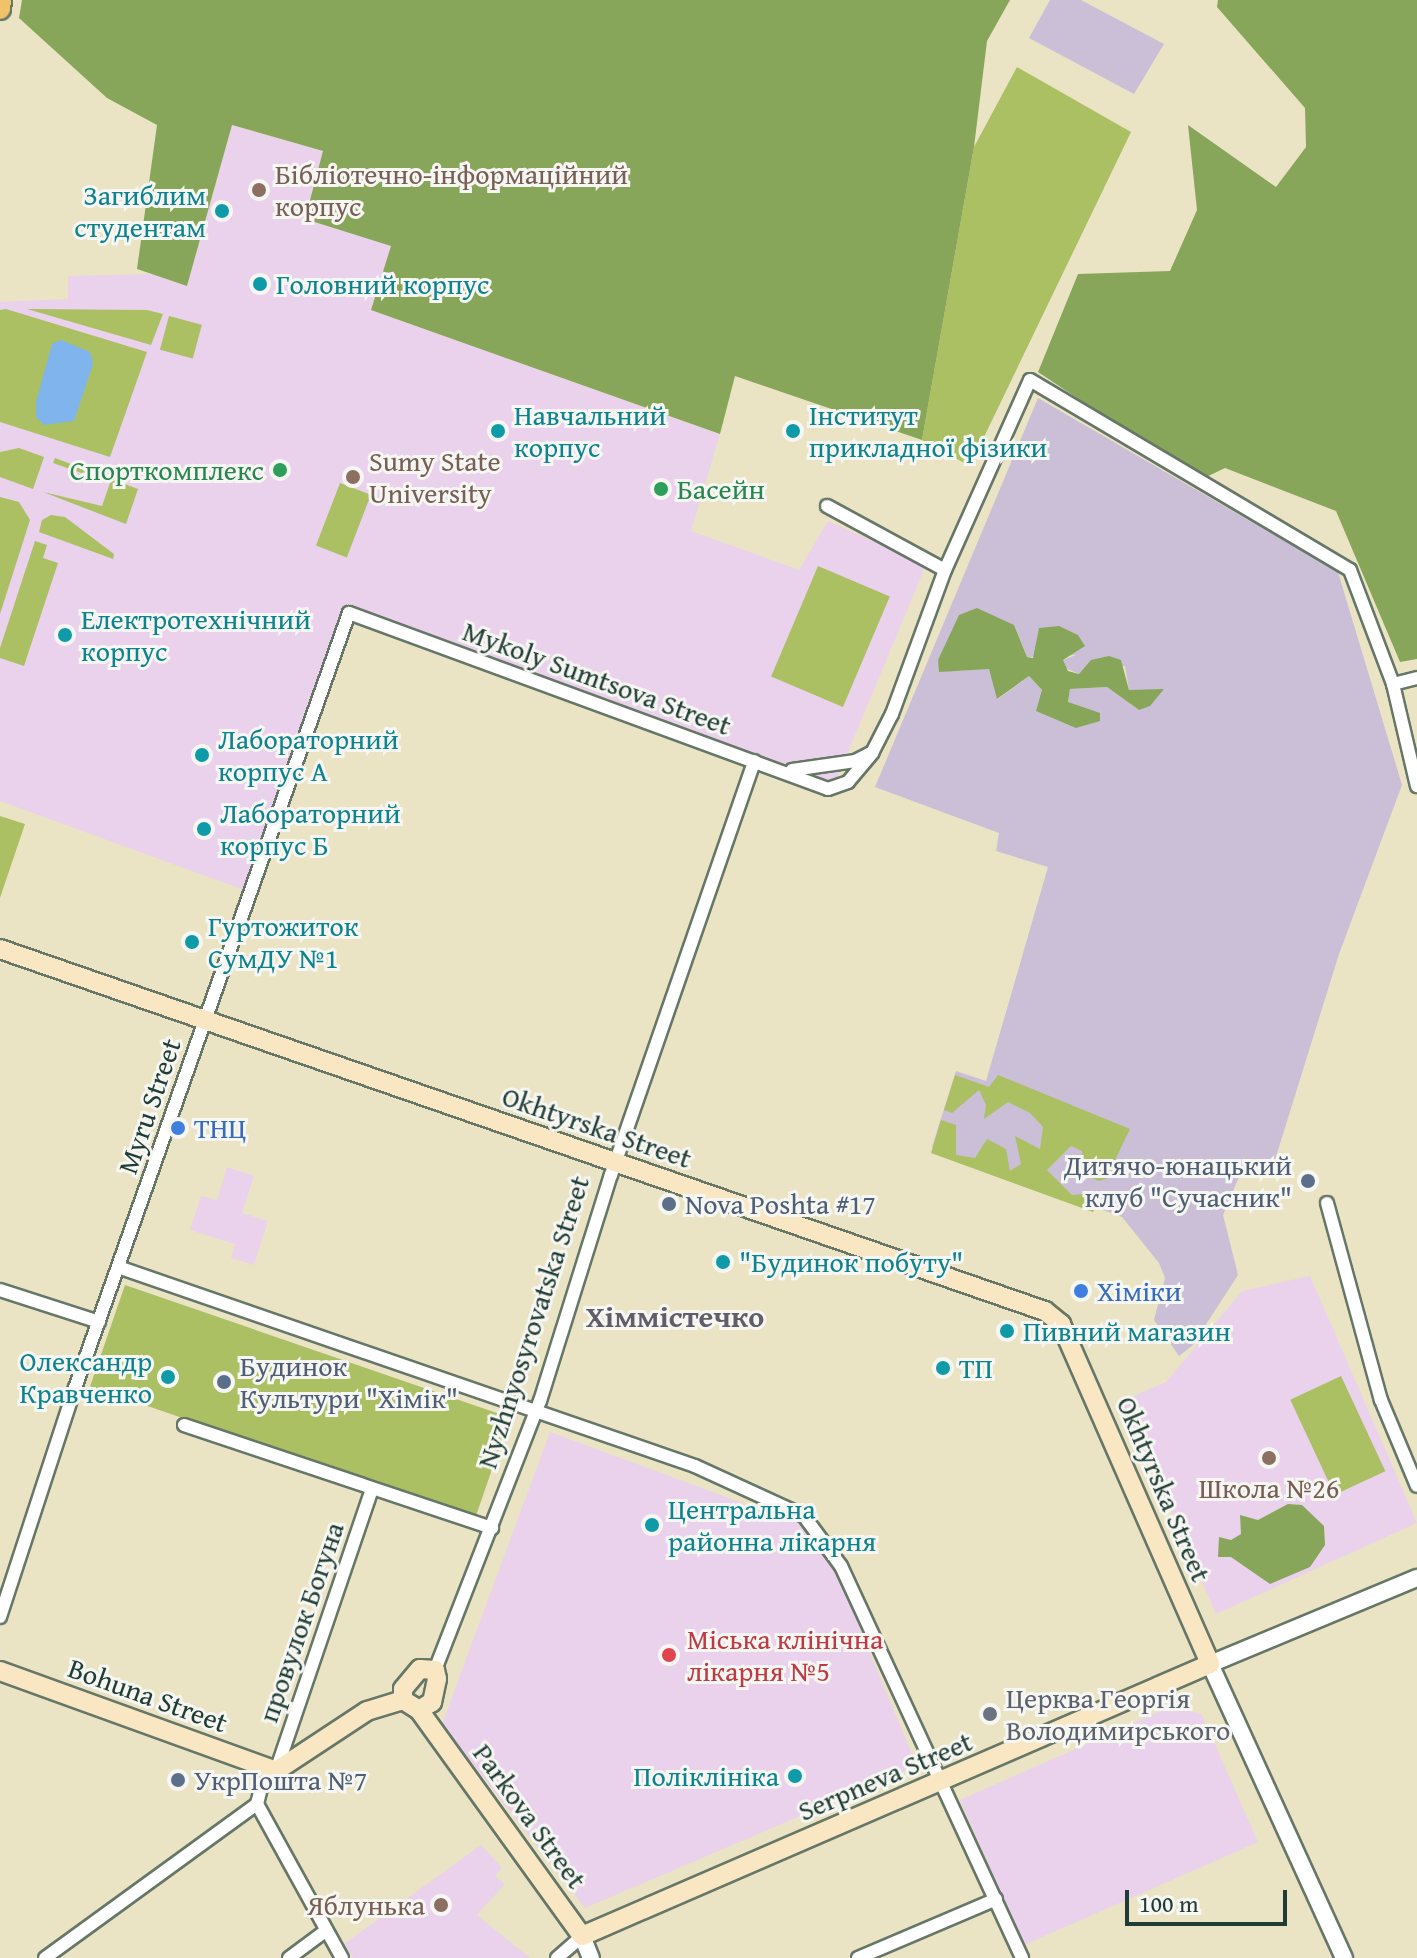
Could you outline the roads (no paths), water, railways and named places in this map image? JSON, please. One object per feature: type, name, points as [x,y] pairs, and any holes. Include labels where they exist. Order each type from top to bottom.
[{"type":"main road","points":[[0,9],[1,0]]},
{"type":"main road","name":"Okhtyrska Street","points":[[0,949],[1045,1311],[1061,1324],[1210,1664]]},
{"type":"main road","name":"Serpneva Street","points":[[582,1936],[1210,1664]]},
{"type":"main road","points":[[276,1771],[367,1711],[411,1705],[403,1689],[412,1674],[435,1670]]},
{"type":"main road","name":"Nyzhnyosyrovatska Street","points":[[411,1705],[432,1702],[435,1670]]},
{"type":"main road","name":"Bohuna Street","points":[[0,1671],[276,1771]]},
{"type":"main road","name":"Parkova Street","points":[[411,1705],[582,1936]]},
{"type":"street","points":[[789,770],[855,761],[872,753],[945,570],[1030,380],[1350,570],[1393,684],[1417,786]]},
{"type":"street","points":[[827,506],[945,570]]},
{"type":"street","name":"Mykoly Sumtsova Street","points":[[349,613],[754,761],[789,770],[828,789],[848,782],[872,753]]},
{"type":"street","name":"Myru Street","points":[[0,1617],[118,1267],[349,613]]},
{"type":"street","points":[[1393,684],[1417,678]]},
{"type":"street","name":"Nyzhnyosyrovatska Street","points":[[435,1670],[537,1410],[615,1164],[754,761]]},
{"type":"street","points":[[1327,1203],[1381,1400],[1417,1486]]},
{"type":"street","points":[[118,1267],[695,1466],[804,1516],[841,1566],[1022,1958]]},
{"type":"street","points":[[0,1290],[99,1322]]},
{"type":"street","points":[[184,1425],[492,1528]]},
{"type":"street","name":"провулок Богуна","points":[[276,1771],[372,1489]]},
{"type":"street","name":"Serpneva Street","points":[[1210,1664],[1417,1578]]},
{"type":"street","name":"Okhtyrska Street","points":[[1210,1664],[1344,1958]]},
{"type":"street","points":[[45,1958],[257,1804],[261,1788],[276,1771]]},
{"type":"street","points":[[257,1804],[324,1932],[342,1958]]},
{"type":"street","points":[[858,1958],[996,1899]]},
{"type":"street","points":[[289,1958],[324,1932]]},
{"type":"street","name":"Serpneva Street","points":[[557,1958],[582,1936]]},
{"type":"street","name":"Parkova Street","points":[[582,1936],[591,1958]]},
{"type":"water","points":[[61,340],[90,352],[93,364],[74,421],[44,425],[36,417],[36,402],[52,344]]},
{"type":"place","name":"Бібліотечно-інформаційний корпус","points":[[259,190]]},
{"type":"place","name":"Загиблим студентам","points":[[222,211]]},
{"type":"place","name":"Головний корпус","points":[[260,284]]},
{"type":"place","name":"Навчальний корпус","points":[[498,431]]},
{"type":"place","name":"Інститут прикладної фізики","points":[[793,431]]},
{"type":"place","name":"Спорткомплекс","points":[[280,470]]},
{"type":"place","name":"Sumy State University","points":[[353,477]]},
{"type":"place","name":"Басейн","points":[[661,489]]},
{"type":"place","name":"Електротехнічний корпус","points":[[65,635]]},
{"type":"place","name":"Лабораторний корпус А","points":[[202,755]]},
{"type":"place","name":"Лабораторний корпус Б","points":[[204,829]]},
{"type":"place","name":"Гуртожиток СумДУ №1","points":[[192,942]]},
{"type":"place","name":"ТНЦ","points":[[178,1128]]},
{"type":"place","name":"Дитячо-юнацький клуб \"Сучасник\"","points":[[1308,1181]]},
{"type":"place","name":"Nova Poshta #17","points":[[669,1204]]},
{"type":"place","name":"\"Будинок побуту\"","points":[[723,1262]]},
{"type":"place","name":"Хіміки","points":[[1081,1291]]},
{"type":"place","name":"Пивний магазин","points":[[1007,1331]]},
{"type":"place","name":"ТП","points":[[943,1368]]},
{"type":"place","name":"Олександр Кравченко","points":[[168,1377]]},
{"type":"place","name":"Будинок Культури \"Хімік\"","points":[[224,1382]]},
{"type":"place","name":"Школа №26","points":[[1269,1458]]},
{"type":"place","name":"Центральна районна лікарня","points":[[652,1525]]},
{"type":"place","name":"Міська клінічна лікарня №5","points":[[669,1655]]},
{"type":"place","name":"Церква Георгія Володимирського","points":[[990,1714]]},
{"type":"place","name":"Поліклініка","points":[[795,1776]]},
{"type":"place","name":"УкрПошта №7","points":[[178,1780]]},
{"type":"place","name":"Яблунька","points":[[441,1905]]},
{"type":"district","name":"Хіммістечко","points":[[675,1316]]}]
